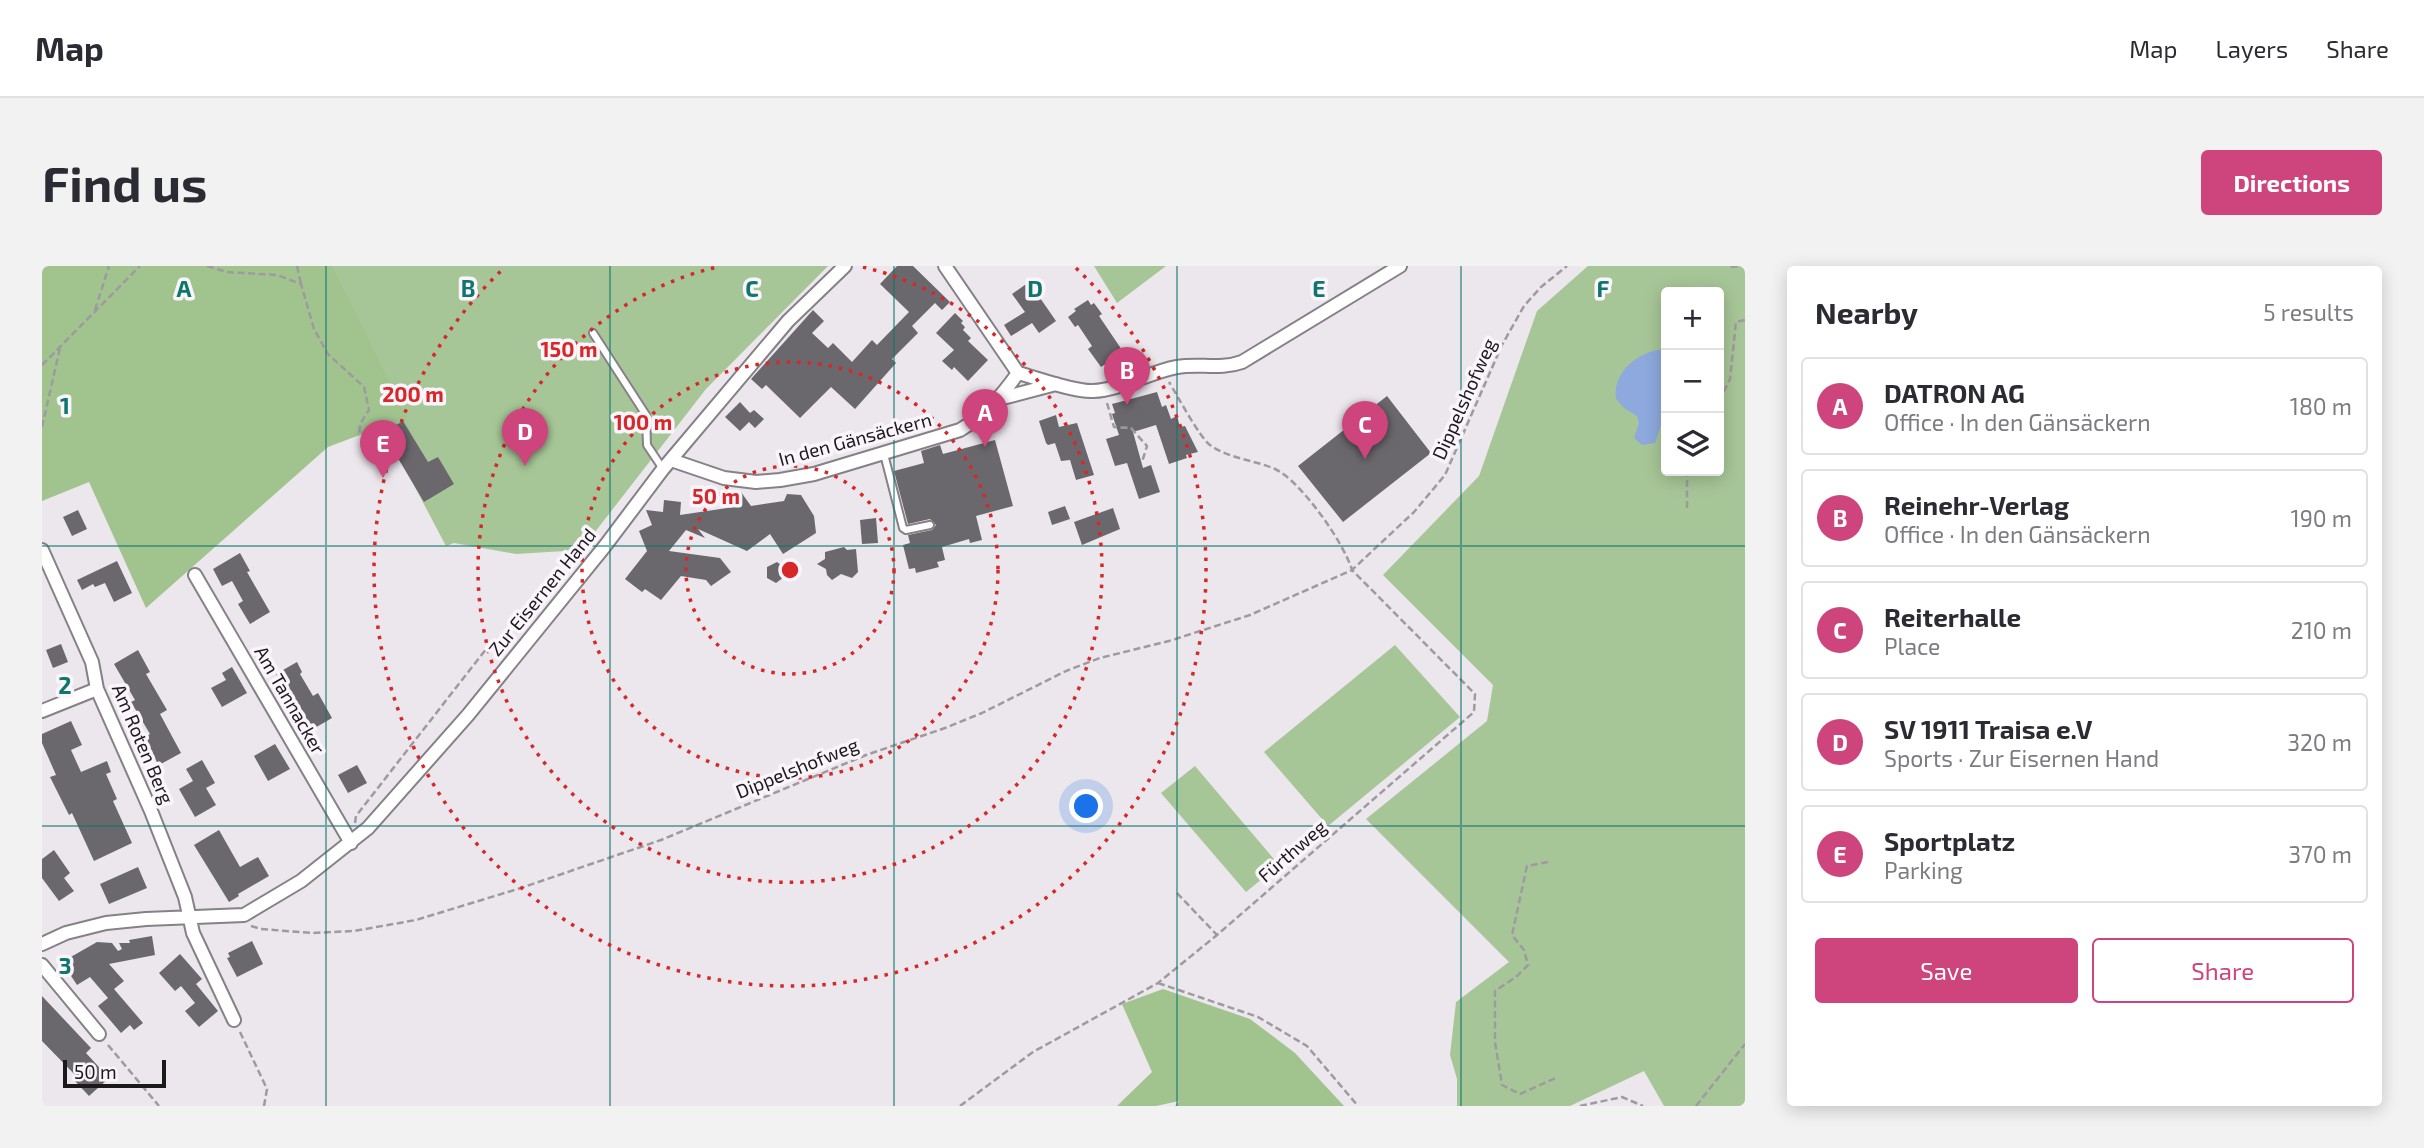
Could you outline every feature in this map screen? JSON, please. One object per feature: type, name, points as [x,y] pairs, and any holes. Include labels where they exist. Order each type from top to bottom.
[{"type":"street","name":"Zur Eisernen Hand","points":[[244,915],[300,881],[368,828],[468,715],[605,546],[667,464],[788,321],[845,266]]},
{"type":"street","points":[[945,266],[1018,373]]},
{"type":"street","name":"In den Gänsäckern","points":[[667,464],[724,478],[756,482],[791,479],[960,430],[979,419],[999,399],[1018,373],[1087,391],[1103,389],[1162,371],[1192,366],[1230,367],[1400,266]]},
{"type":"street","name":"In den Gänsäckern","points":[[999,399],[1058,383]]},
{"type":"street","name":"Am Roten Berg","points":[[42,553],[92,662],[97,689],[151,811],[185,897],[193,933],[234,1020]]},
{"type":"street","name":"Am Tannacker","points":[[195,575],[351,843]]},
{"type":"street","points":[[42,711],[97,689]]},
{"type":"street","points":[[42,944],[66,933],[106,923],[244,915]]},
{"type":"street","points":[[42,965],[99,1034]]},
{"type":"lane","points":[[593,334],[646,415],[647,445],[667,464]]},
{"type":"lane","points":[[884,454],[904,528],[906,530],[930,525]]},
{"type":"path","points":[[95,311],[109,266]]},
{"type":"path","points":[[42,365],[140,266]]},
{"type":"path","points":[[207,266],[227,272],[277,275],[301,284]]},
{"type":"path","points":[[297,266],[314,329],[328,354],[364,387],[369,411],[360,424],[359,436]]},
{"type":"path","name":"Dippelshofweg","points":[[244,915],[251,926],[261,929],[312,933],[354,931],[416,919],[521,888],[661,840],[866,755],[945,729],[1066,671],[1100,658],[1169,641],[1250,615],[1352,570],[1414,512],[1446,475],[1502,345],[1524,306],[1541,287],[1567,266]]},
{"type":"path","points":[[1731,267],[1743,266]]},
{"type":"path","points":[[1724,391],[1730,379],[1736,322],[1745,320]]},
{"type":"path","points":[[42,427],[60,348]]},
{"type":"path","points":[[1162,371],[1208,444],[1276,470],[1299,486],[1348,555],[1352,570]]},
{"type":"path","points":[[1103,389],[1114,427],[1131,428],[1147,446],[1142,462]]},
{"type":"path","points":[[1687,476],[1687,508]]},
{"type":"path","name":"Fürthweg","points":[[960,1106],[1033,1052],[1158,983],[1474,712],[1475,695],[1352,570]]},
{"type":"path","points":[[351,843],[356,816],[490,644]]},
{"type":"path","points":[[1548,862],[1527,866],[1512,935],[1524,950],[1528,965],[1495,991],[1495,1042],[1502,1085],[1520,1094],[1558,1077]]},
{"type":"path","points":[[1177,893],[1217,935]]},
{"type":"path","points":[[1158,983],[1258,1017],[1307,1046],[1358,1106]]},
{"type":"path","points":[[234,1020],[267,1089],[264,1106]]},
{"type":"path","points":[[99,1034],[159,1106]]},
{"type":"path","points":[[1696,1106],[1745,1044]]},
{"type":"path","points":[[1580,1106],[1622,1097],[1643,1106]]},
{"type":"green space","points":[[42,266],[332,266],[407,417],[328,447],[146,608],[89,482],[42,501]]},
{"type":"green space","points":[[298,266],[828,266],[706,389],[581,550],[516,554],[454,543],[446,546]]},
{"type":"green space","points":[[1094,266],[1166,266],[1117,303]]},
{"type":"green space","points":[[1588,266],[1745,266],[1745,1106],[1664,1106],[1644,1071],[1570,1106],[1457,1106],[1457,1079],[1450,1055],[1456,1002],[1509,962],[1366,819],[1487,721],[1493,685],[1383,575],[1479,476],[1537,311]]},
{"type":"green space","points":[[1395,645],[1460,717],[1328,826],[1264,752]]},
{"type":"green space","points":[[1195,766],[1279,865],[1246,892],[1161,793]]},
{"type":"green space","points":[[1163,989],[1250,1019],[1295,1053],[1344,1106],[1175,1106],[1179,1101],[1156,1106],[1117,1106],[1152,1072],[1122,1004]]},
{"type":"water","points":[[1661,350],[1661,425],[1655,443],[1642,445],[1634,438],[1639,423],[1637,416],[1616,399],[1616,389],[1623,371],[1630,364]]},
{"type":"building","points":[[897,266],[913,266],[950,302],[942,310],[935,303],[912,326],[918,333],[892,359],[896,363],[855,409],[831,387],[800,418],[766,385],[762,389],[751,379],[813,310],[824,321],[812,333],[828,348],[833,343],[852,362],[872,340],[877,345],[909,312],[880,284]]},
{"type":"building","points":[[1029,282],[1056,321],[1039,333],[1032,323],[1011,336],[1004,325],[1025,312],[1012,294]]},
{"type":"building","points":[[1088,300],[1091,305],[1094,303],[1102,314],[1099,316],[1122,350],[1122,353],[1101,367],[1088,349],[1092,346],[1078,325],[1075,327],[1068,317],[1076,311],[1074,309]]},
{"type":"building","points":[[955,313],[963,321],[963,330],[971,338],[968,341],[988,360],[968,381],[954,367],[952,370],[942,361],[954,350],[936,333]]},
{"type":"building","points":[[1157,392],[1162,407],[1166,405],[1171,419],[1177,416],[1180,427],[1185,426],[1198,452],[1169,464],[1156,425],[1133,432],[1143,468],[1151,465],[1160,492],[1139,499],[1127,463],[1115,466],[1106,439],[1119,435],[1112,414],[1115,413],[1112,404]]},
{"type":"building","points":[[1387,396],[1431,453],[1343,522],[1298,466]]},
{"type":"building","points":[[740,402],[750,413],[754,410],[764,419],[755,428],[749,422],[740,431],[725,417]]},
{"type":"building","points":[[1056,415],[1059,427],[1077,423],[1094,475],[1076,480],[1070,460],[1061,461],[1055,443],[1046,443],[1039,421]]},
{"type":"building","points":[[403,421],[428,462],[438,457],[454,484],[424,502],[383,433]]},
{"type":"building","points":[[995,440],[1013,506],[976,516],[982,540],[970,543],[969,539],[942,547],[945,560],[937,562],[939,567],[916,573],[915,568],[909,569],[903,545],[910,543],[908,535],[932,530],[936,525],[930,519],[908,524],[894,471],[924,463],[921,451],[940,445],[943,454]]},
{"type":"building","points":[[741,492],[751,506],[784,501],[787,494],[801,495],[814,516],[816,533],[783,554],[770,534],[747,551],[698,529],[705,538],[686,530],[669,551],[720,558],[731,572],[711,586],[706,580],[681,576],[661,600],[645,589],[642,592],[625,579],[647,551],[639,531],[652,525],[646,510],[663,512],[664,500],[681,502],[680,515],[734,507]]},
{"type":"building","points":[[1065,506],[1070,519],[1052,525],[1048,512]]},
{"type":"building","points":[[1113,508],[1120,529],[1082,545],[1074,522]]},
{"type":"building","points":[[78,510],[87,529],[72,536],[63,517]]},
{"type":"building","points":[[876,518],[878,543],[862,544],[860,520]]},
{"type":"building","points":[[844,547],[847,550],[856,549],[858,572],[852,578],[841,574],[832,580],[826,569],[817,564],[825,559],[825,552]]},
{"type":"building","points":[[240,553],[250,571],[247,572],[270,612],[250,624],[238,604],[243,601],[232,581],[222,586],[213,569]]},
{"type":"building","points":[[117,561],[132,593],[114,602],[105,583],[95,587],[93,584],[82,590],[77,580]]},
{"type":"building","points":[[777,562],[785,568],[784,577],[776,583],[767,578],[767,567]]},
{"type":"building","points":[[61,644],[68,662],[53,668],[46,650]]},
{"type":"building","points":[[138,650],[150,672],[146,674],[167,710],[160,714],[181,753],[159,765],[142,739],[150,734],[131,702],[135,700],[114,664]]},
{"type":"building","points":[[297,662],[302,672],[300,674],[313,696],[318,693],[332,718],[313,729],[305,716],[300,719],[276,674]]},
{"type":"building","points":[[232,667],[247,693],[222,707],[211,688],[226,680],[222,673]]},
{"type":"building","points":[[71,721],[82,745],[71,750],[81,772],[107,761],[111,772],[106,774],[117,799],[113,801],[132,843],[94,861],[72,813],[69,815],[50,777],[56,775],[42,743],[42,734]]},
{"type":"building","points":[[275,744],[290,769],[268,781],[254,756]]},
{"type":"building","points":[[202,760],[215,783],[206,788],[216,805],[195,817],[179,789],[193,781],[186,769]]},
{"type":"building","points":[[357,765],[367,783],[348,793],[338,775]]},
{"type":"building","points":[[219,830],[240,867],[258,857],[269,876],[229,902],[194,845]]},
{"type":"building","points":[[54,850],[70,873],[64,878],[74,891],[59,901],[42,878],[42,859]]},
{"type":"building","points":[[138,867],[147,888],[109,904],[100,884]]},
{"type":"building","points":[[152,936],[155,955],[109,964],[124,981],[114,989],[143,1023],[134,1030],[130,1025],[121,1033],[98,1006],[108,998],[90,977],[77,985],[62,962],[97,942],[112,943],[118,951],[122,949],[119,943],[130,943],[129,940]]},
{"type":"building","points":[[252,941],[263,964],[237,977],[227,958],[230,957],[228,953]]},
{"type":"building","points":[[180,954],[202,979],[196,984],[218,1011],[199,1027],[185,1011],[195,1003],[181,986],[175,991],[159,973]]},
{"type":"building","points":[[42,996],[91,1048],[86,1053],[109,1078],[89,1096],[75,1081],[78,1078],[42,1041]]},
{"type":"place","name":"Reinehr-Verlag","points":[[1127,405]]},
{"type":"place","name":"DATRON AG","points":[[985,447]]},
{"type":"place","name":"Reiterhalle","points":[[1365,459]]},
{"type":"place","name":"SV 1911 Traisa e.V","points":[[525,466]]},
{"type":"place","name":"Sportplatz","points":[[383,478]]}]
